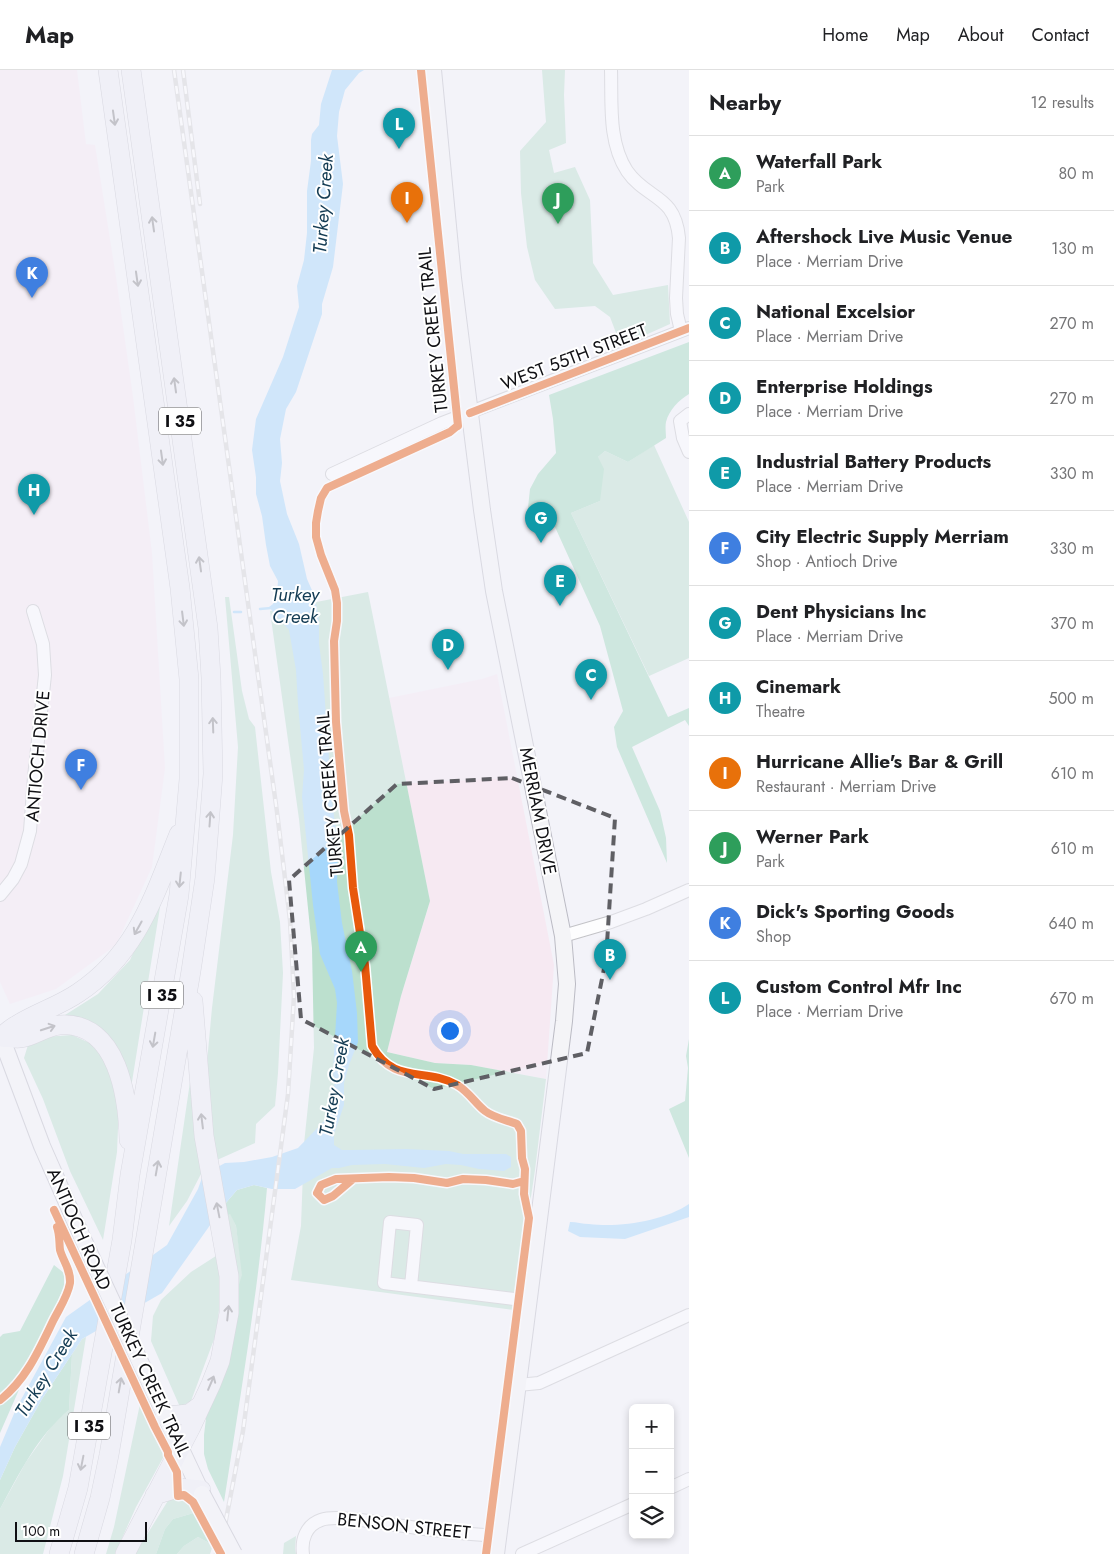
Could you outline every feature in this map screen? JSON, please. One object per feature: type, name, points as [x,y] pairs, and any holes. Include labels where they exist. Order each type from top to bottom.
[{"type":"highway","name":"I 35","points":[[60,1554],[78,1488],[122,1240],[130,1175],[179,896],[189,779],[190,741],[185,631],[108,70]]},
{"type":"highway","name":"I 35","points":[[84,1554],[100,1498],[112,1433],[190,971],[205,878],[213,774],[212,687],[208,628],[131,70]]},
{"type":"highway","points":[[1,1035],[16,1025],[76,995],[92,984],[121,956],[138,930],[187,814]]},
{"type":"highway","points":[[125,1554],[180,1448],[220,1361],[230,1295],[227,1258],[201,1114],[190,971]]},
{"type":"highway","points":[[1,1035],[20,1038],[46,1028],[70,1025],[81,1027],[102,1042],[115,1063],[125,1092],[128,1110],[130,1175]]},
{"type":"highway","points":[[164,1414],[189,1414],[201,1405]]},
{"type":"highway","points":[[156,1495],[178,1488],[202,1492]]},
{"type":"main road","name":"MERRIAM DRIVE","points":[[433,70],[454,285],[494,591],[563,936],[567,984],[564,1021],[496,1554]]},
{"type":"main road","name":"ANTIOCH ROAD","points":[[1,1035],[42,1146],[82,1237],[180,1448],[234,1554]]},
{"type":"street","points":[[611,70],[614,136],[622,162],[636,182],[665,203],[674,215],[678,226],[677,314],[685,330]]},
{"type":"street","name":"WEST 55TH STREET","points":[[332,474],[442,423],[685,330]]},
{"type":"street","points":[[689,414],[680,421],[683,438],[689,452]]},
{"type":"street","name":"ANTIOCH DRIVE","points":[[0,895],[21,864],[30,831],[45,675],[43,644],[33,611]]},
{"type":"street","points":[[563,936],[646,909],[689,890]]},
{"type":"street","points":[[411,1286],[417,1224],[390,1222],[384,1283],[514,1299],[528,1299]]},
{"type":"street","points":[[518,1385],[538,1383],[689,1315]]},
{"type":"street","points":[[674,1486],[689,1479]]},
{"type":"street","points":[[522,1554],[629,1506]]},
{"type":"street","name":"BENSON STREET","points":[[303,1554],[302,1548],[306,1530],[320,1520],[335,1517],[407,1527],[499,1536]]},
{"type":"highlighted area","points":[[512,778],[615,818],[606,959],[587,1053],[434,1089],[301,1019],[289,880],[397,784]]},
{"type":"shaded area","points":[[0,70],[77,70],[86,144],[95,145],[133,397],[152,553],[165,768],[152,867],[116,945],[56,989],[10,1004],[0,982]]},
{"type":"shaded area","points":[[497,674],[554,965],[546,1079],[471,1065],[435,1063],[387,1052],[401,996],[429,905],[429,896],[389,698],[482,679]]},
{"type":"green space","points":[[542,70],[565,70],[566,143],[549,150],[554,173],[575,167],[590,200],[593,263],[613,295],[668,285],[670,324],[621,346],[610,317],[595,306],[555,309],[535,280],[527,247],[521,193],[520,151],[546,122]]},
{"type":"green space","points":[[689,342],[689,394],[678,402],[669,413],[666,424],[666,438],[628,462],[605,451],[598,457],[604,469],[600,501],[571,513],[668,717],[689,708],[689,726],[685,720],[632,747],[660,811],[666,838],[667,863],[617,747],[614,727],[623,711],[600,626],[550,516],[527,517],[530,489],[538,474],[556,453],[549,395]]},
{"type":"green space","points":[[654,445],[689,522],[689,658],[649,676],[571,513],[600,501],[598,457],[605,451],[628,462]]},
{"type":"green space","points":[[368,592],[430,901],[401,996],[387,1052],[435,1063],[471,1065],[546,1079],[535,1170],[514,1310],[291,1280],[301,1226],[304,1144],[314,1048],[312,948],[299,819],[270,611]]},
{"type":"green space","points":[[225,597],[229,597],[242,691],[249,719],[255,727],[271,872],[280,922],[283,973],[275,1106],[256,1124],[255,1143],[217,1160],[208,1106],[207,1062],[233,835],[238,747]]},
{"type":"green space","points":[[161,901],[131,1088],[120,1059],[66,1019],[65,1015],[98,994],[130,960],[154,907]]},
{"type":"green space","points":[[72,1035],[90,1043],[107,1063],[119,1104],[117,1152],[103,1240],[70,1171],[43,1099],[24,1058],[28,1045],[44,1037]]},
{"type":"green space","points":[[689,1039],[689,1158],[669,1109],[685,1101],[688,1068],[686,1056]]},
{"type":"green space","points":[[190,1082],[203,1170],[187,1201],[169,1226]]},
{"type":"green space","points":[[254,1185],[267,1188],[254,1306],[224,1502],[208,1469],[204,1454],[204,1435],[207,1410],[224,1373],[232,1346],[238,1315],[238,1287],[242,1275],[236,1226],[230,1214],[226,1216],[225,1204],[237,1190]]},
{"type":"green space","points":[[230,1213],[236,1226],[243,1275],[238,1287],[226,1216]]},
{"type":"green space","points":[[219,1254],[222,1286],[216,1334],[191,1401],[180,1407],[151,1341],[153,1316],[161,1300],[191,1272]]},
{"type":"green space","points":[[54,1265],[64,1273],[64,1287],[0,1433],[0,1337],[3,1334],[20,1331]]},
{"type":"green space","points":[[86,1337],[63,1476],[43,1554],[0,1554],[0,1509],[26,1462],[55,1421],[69,1410],[72,1354],[82,1339]]},
{"type":"green space","points":[[72,1354],[69,1410],[39,1443],[0,1509],[0,1480],[15,1447],[42,1399]]},
{"type":"green space","points":[[140,1404],[164,1456],[136,1507],[115,1554],[106,1554],[114,1527]]},
{"type":"green space","points":[[172,1497],[188,1499],[197,1512],[173,1519],[165,1529],[156,1554],[135,1554],[169,1499]]},
{"type":"green space","points":[[197,1512],[213,1545],[198,1537],[184,1546],[177,1554],[156,1554],[165,1529],[173,1519]]},
{"type":"green space","points":[[296,1536],[296,1554],[283,1554],[284,1543]]},
{"type":"green space","points":[[198,1537],[213,1545],[210,1554],[177,1554],[184,1546]]},
{"type":"water","name":"Turkey Creek","points":[[332,70],[364,70],[359,73],[345,90],[339,112],[337,136],[343,184],[333,267],[322,304],[322,314],[296,392],[286,409],[280,439],[282,463],[280,481],[287,514],[299,544],[307,579],[315,597],[319,621],[319,644],[323,674],[332,801],[338,846],[337,882],[357,1013],[358,1042],[344,1083],[344,1105],[334,1134],[334,1145],[342,1150],[406,1149],[449,1151],[463,1154],[506,1154],[511,1157],[511,1167],[504,1171],[446,1164],[424,1168],[385,1164],[352,1165],[332,1168],[295,1189],[272,1189],[254,1185],[237,1190],[162,1293],[82,1339],[42,1399],[15,1447],[0,1480],[0,1447],[16,1409],[66,1317],[167,1245],[198,1189],[203,1175],[225,1163],[272,1157],[298,1148],[328,1117],[330,1104],[335,1093],[333,1071],[337,1003],[335,989],[320,954],[313,905],[302,797],[304,770],[296,670],[289,630],[269,607],[273,604],[277,594],[278,581],[270,566],[262,516],[256,494],[256,477],[252,450],[256,419],[283,357],[299,307],[297,286],[304,260],[307,233],[307,191],[311,161],[311,140],[312,134],[319,125],[321,104]]},
{"type":"water","points":[[689,1204],[689,1217],[625,1239],[580,1237],[568,1231],[570,1222],[614,1225],[641,1222],[667,1215]]},
{"type":"waterway","name":"Turkey Creek","points":[[260,609],[271,608]]},
{"type":"waterway","points":[[234,612],[241,612]]},
{"type":"railway","points":[[174,70],[277,812],[290,920],[294,996],[288,1094],[243,1431],[224,1530],[216,1554]]},
{"type":"railway","points":[[183,70],[200,204]]},
{"type":"cycle path","name":"TURKEY CREEK TRAIL","points":[[421,70],[458,426],[450,432],[327,488],[321,498],[318,511],[316,537],[335,590],[337,603],[334,641],[336,722],[353,888],[365,965],[372,1046],[390,1066],[400,1071],[433,1077],[457,1085],[465,1090],[485,1111],[517,1124],[521,1131],[522,1158],[525,1169],[524,1194],[529,1218],[486,1554]]},
{"type":"cycle path","points":[[470,413],[689,328]]},
{"type":"cycle path","points":[[353,1179],[333,1196],[324,1200],[317,1193],[321,1185],[336,1179],[389,1177],[414,1178],[447,1183],[463,1179],[513,1184],[524,1181]]},
{"type":"cycle path","name":"TURKEY CREEK TRAIL","points":[[54,1210],[177,1472],[178,1496],[184,1495],[193,1502],[221,1554]]},
{"type":"cycle path","points":[[0,1400],[25,1374],[67,1293],[70,1278],[60,1250],[57,1227]]},
{"type":"place","name":"Custom Control Mfr Inc","points":[[399,149]]},
{"type":"place","name":"Hurricane Allie's Bar & Grill","points":[[407,223]]},
{"type":"place","name":"Werner Park","points":[[558,224]]},
{"type":"place","name":"Dick's Sporting Goods","points":[[32,298]]},
{"type":"place","name":"Cinemark","points":[[34,515]]},
{"type":"place","name":"Dent Physicians Inc","points":[[541,543]]},
{"type":"place","name":"Industrial Battery Products","points":[[560,606]]},
{"type":"place","name":"Enterprise Holdings","points":[[448,670]]},
{"type":"place","name":"National Excelsior","points":[[591,700]]},
{"type":"place","name":"City Electric Supply Merriam","points":[[81,790]]},
{"type":"place","name":"Waterfall Park","points":[[361,972]]},
{"type":"place","name":"Aftershock Live Music Venue","points":[[610,980]]}]
